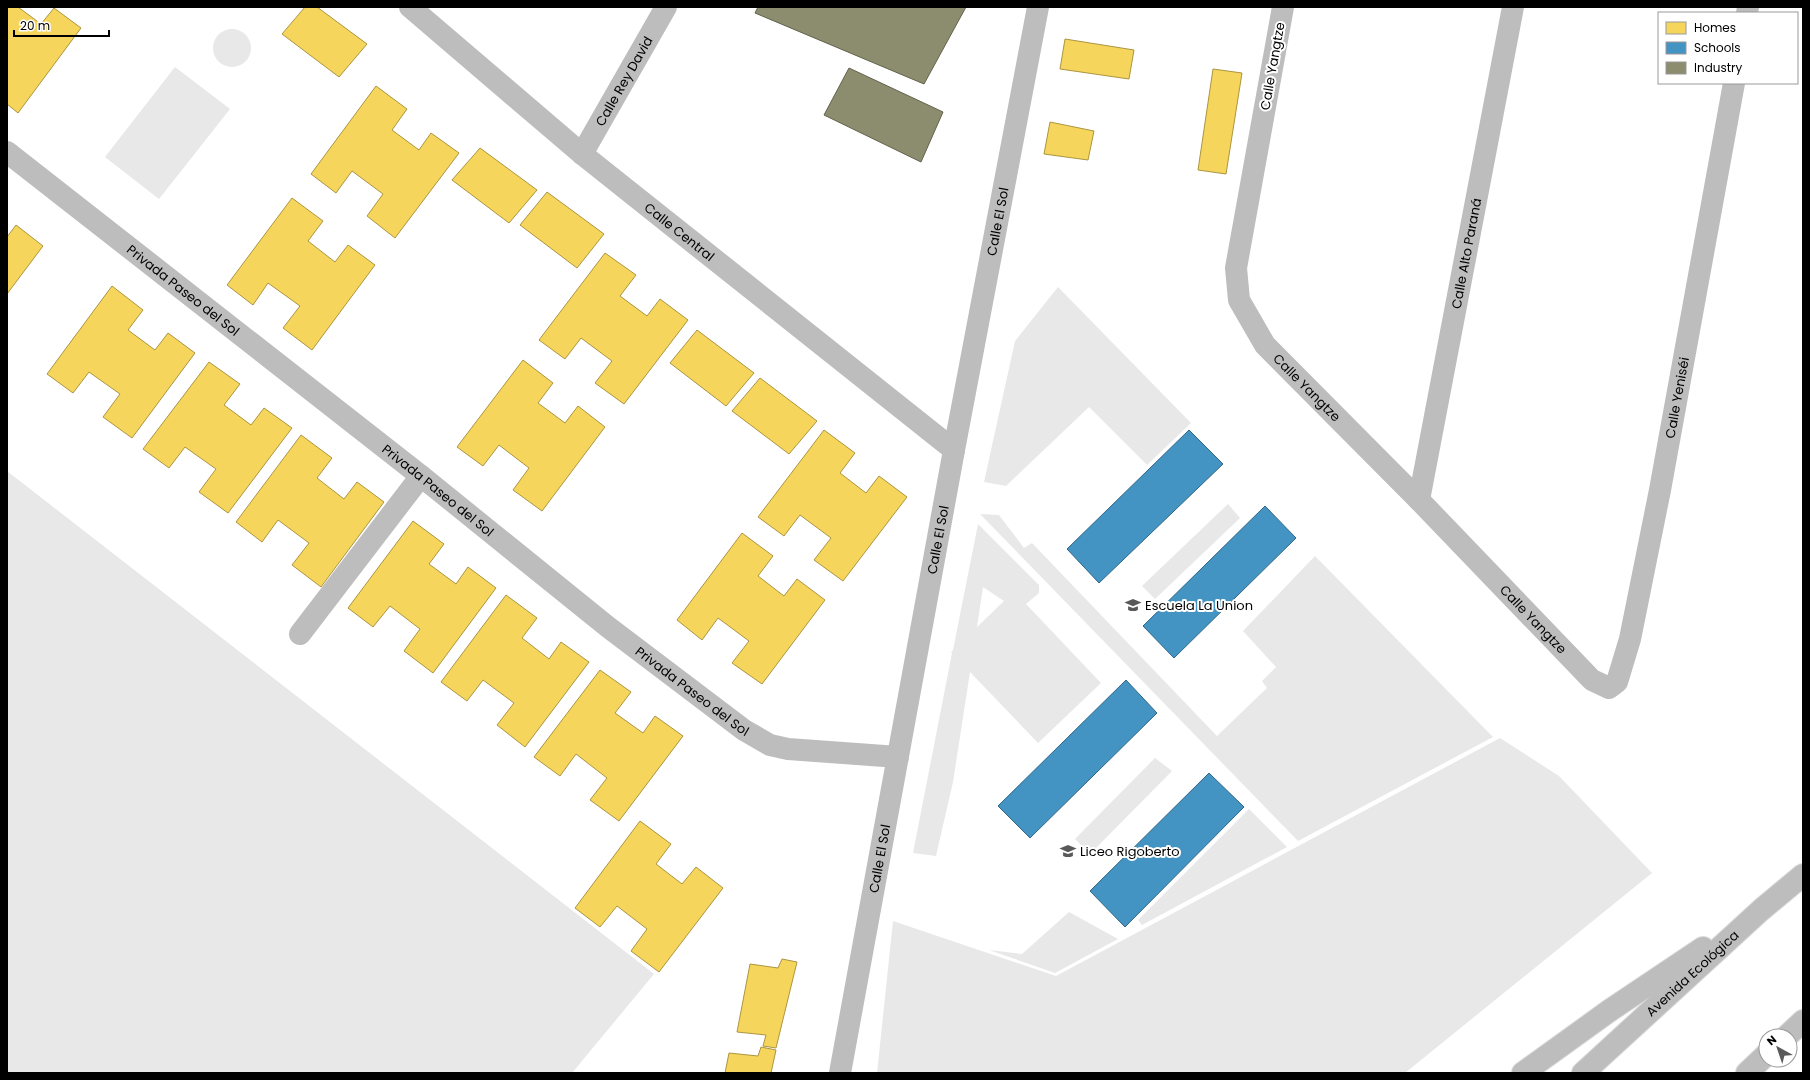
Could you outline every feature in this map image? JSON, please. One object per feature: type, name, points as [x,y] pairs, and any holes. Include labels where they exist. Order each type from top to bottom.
[{"type":"street","name":"Calle Central","points":[[410,7],[433,14],[582,154],[954,450]]},
{"type":"street","name":"Calle Rey David","points":[[582,154],[666,7]]},
{"type":"street","name":"Calle El Sol","points":[[840,1073],[954,450],[1038,7]]},
{"type":"street","name":"Calle Yangtze","points":[[1283,7],[1236,268],[1239,300],[1265,345],[1418,500],[1592,680]]},
{"type":"street","name":"Calle Alto Paraná","points":[[1418,500],[1513,7]]},
{"type":"street","name":"Calle Yeniséi","points":[[1592,680],[1609,688],[1617,682],[1630,639],[1660,490],[1734,84]]},
{"type":"street","name":"Privada Paseo del Sol","points":[[7,152],[421,476],[608,627],[744,730],[770,745],[788,749],[898,757]]},
{"type":"street","points":[[300,634],[421,476]]},
{"type":"street","name":"Avenida Ecológica","points":[[1583,1073],[1761,910],[1803,875]]},
{"type":"street","points":[[1523,1073],[1610,1011],[1761,910]]},
{"type":"street","points":[[1796,1028],[1803,1021]]},
{"type":"street","points":[[1747,1073],[1758,1063]]},
{"type":"shaded area","points":[[228,29],[236,29],[246,34],[250,41],[250,55],[246,62],[236,67],[228,67],[218,62],[216,59],[213,52],[213,44],[218,34],[221,32]]},
{"type":"shaded area","points":[[175,67],[230,109],[159,199],[105,157]]},
{"type":"shaded area","points":[[1058,287],[1191,423],[1147,465],[1089,407],[1006,486],[984,482],[1015,341]]},
{"type":"shaded area","points":[[7,471],[654,974],[572,1073],[7,1073]]},
{"type":"shaded area","points":[[1228,504],[1240,518],[1155,599],[1142,586]]},
{"type":"shaded area","points":[[980,514],[999,515],[1024,548],[1032,543],[1217,736],[1267,688],[1262,681],[1276,667],[1243,631],[1315,556],[1493,737],[1298,841]]},
{"type":"shaded area","points":[[978,524],[1039,585],[1039,593],[1026,604],[1101,683],[1038,743],[970,672],[953,782],[936,856],[913,853],[951,652],[953,650]],"holes":[[[983,587],[1004,601],[977,627]]]},
{"type":"shaded area","points":[[1500,738],[1559,776],[1652,873],[1405,1073],[877,1073],[893,921],[1056,976]]},
{"type":"shaded area","points":[[1155,758],[1172,771],[1090,854],[1075,839]]},
{"type":"shaded area","points":[[1249,809],[1287,847],[1142,925],[1138,920]]},
{"type":"shaded area","points":[[1069,912],[1118,939],[1055,973],[989,950],[1022,954]]},
{"type":"building: Homes","points":[[7,7],[18,7],[41,24],[54,8],[81,28],[18,113],[7,104]]},
{"type":"building: Homes","points":[[305,7],[317,7],[367,44],[339,77],[282,34]]},
{"type":"building: Homes","points":[[1065,39],[1134,50],[1129,79],[1060,69]]},
{"type":"building: Homes","points":[[1213,69],[1242,73],[1226,174],[1198,170]]},
{"type":"building: Homes","points":[[376,86],[407,109],[392,130],[419,150],[431,133],[459,153],[395,238],[367,216],[383,194],[352,171],[336,193],[311,174]]},
{"type":"building: Homes","points":[[1050,122],[1094,131],[1088,160],[1044,154]]},
{"type":"building: Homes","points":[[480,148],[537,190],[509,223],[452,180]]},
{"type":"building: Homes","points":[[547,192],[604,234],[577,268],[520,225]]},
{"type":"building: Homes","points":[[292,198],[323,221],[308,241],[335,262],[348,245],[375,265],[312,350],[283,328],[300,306],[268,283],[253,305],[227,285]]},
{"type":"building: Homes","points":[[16,225],[43,246],[7,294],[7,237]]},
{"type":"building: Homes","points":[[605,253],[636,275],[620,296],[647,316],[660,299],[688,320],[624,404],[595,383],[612,361],[581,338],[565,359],[539,340]]},
{"type":"building: Homes","points":[[112,286],[143,310],[128,330],[155,350],[168,333],[195,353],[132,438],[103,417],[120,394],[89,372],[73,393],[47,374]]},
{"type":"building: Homes","points":[[697,330],[754,373],[726,406],[670,363]]},
{"type":"building: Homes","points":[[523,360],[553,383],[538,403],[565,423],[578,406],[605,427],[542,511],[513,490],[529,468],[499,445],[483,466],[457,447]]},
{"type":"building: Homes","points":[[209,362],[240,384],[224,405],[251,425],[264,408],[292,428],[228,513],[199,492],[216,469],[185,447],[169,468],[143,449]]},
{"type":"building: Homes","points":[[760,378],[817,421],[789,454],[732,411]]},
{"type":"building: Homes","points":[[824,430],[855,453],[840,473],[866,493],[879,476],[907,497],[843,581],[814,560],[831,538],[800,515],[784,536],[758,517]]},
{"type":"building: Homes","points":[[301,435],[332,458],[317,478],[344,499],[357,482],[384,502],[321,587],[292,565],[309,543],[278,520],[262,542],[236,522]]},
{"type":"building: Homes","points":[[413,521],[444,544],[429,564],[456,584],[468,567],[496,588],[433,673],[404,651],[420,629],[390,606],[373,627],[348,608]]},
{"type":"building: Homes","points":[[742,533],[773,556],[758,576],[784,596],[797,579],[825,600],[762,684],[732,663],[749,641],[718,618],[702,640],[677,620]]},
{"type":"building: Homes","points":[[506,595],[537,618],[522,638],[549,659],[561,642],[589,662],[525,747],[497,725],[514,703],[483,680],[467,701],[441,682]]},
{"type":"building: Homes","points":[[600,670],[631,692],[615,713],[643,733],[655,716],[683,736],[619,821],[590,800],[607,778],[576,754],[560,776],[534,757]]},
{"type":"building: Homes","points":[[640,821],[671,844],[656,864],[682,884],[696,867],[723,888],[659,972],[631,951],[647,929],[617,906],[600,927],[575,908]]},
{"type":"building: Homes","points":[[782,959],[797,962],[776,1048],[763,1046],[766,1035],[737,1032],[750,964],[778,968]]},
{"type":"building: Homes","points":[[761,1047],[776,1050],[771,1073],[725,1073],[729,1053],[758,1056]]},
{"type":"building: Schools","points":[[1189,430],[1223,464],[1099,583],[1067,549]]},
{"type":"building: Schools","points":[[1265,506],[1296,538],[1174,658],[1143,626]]},
{"type":"building: Schools","points":[[1126,680],[1157,713],[1030,838],[998,806]]},
{"type":"building: Schools","points":[[1209,773],[1244,807],[1125,927],[1090,891]]},
{"type":"building: Industry","points":[[758,7],[966,7],[924,84],[755,13]]},
{"type":"building: Industry","points":[[849,68],[943,112],[921,162],[824,115]]},
{"type":"place","name":"Escuela La Union","points":[[1133,605]]},
{"type":"place","name":"Liceo Rigoberto","points":[[1068,851]]}]
